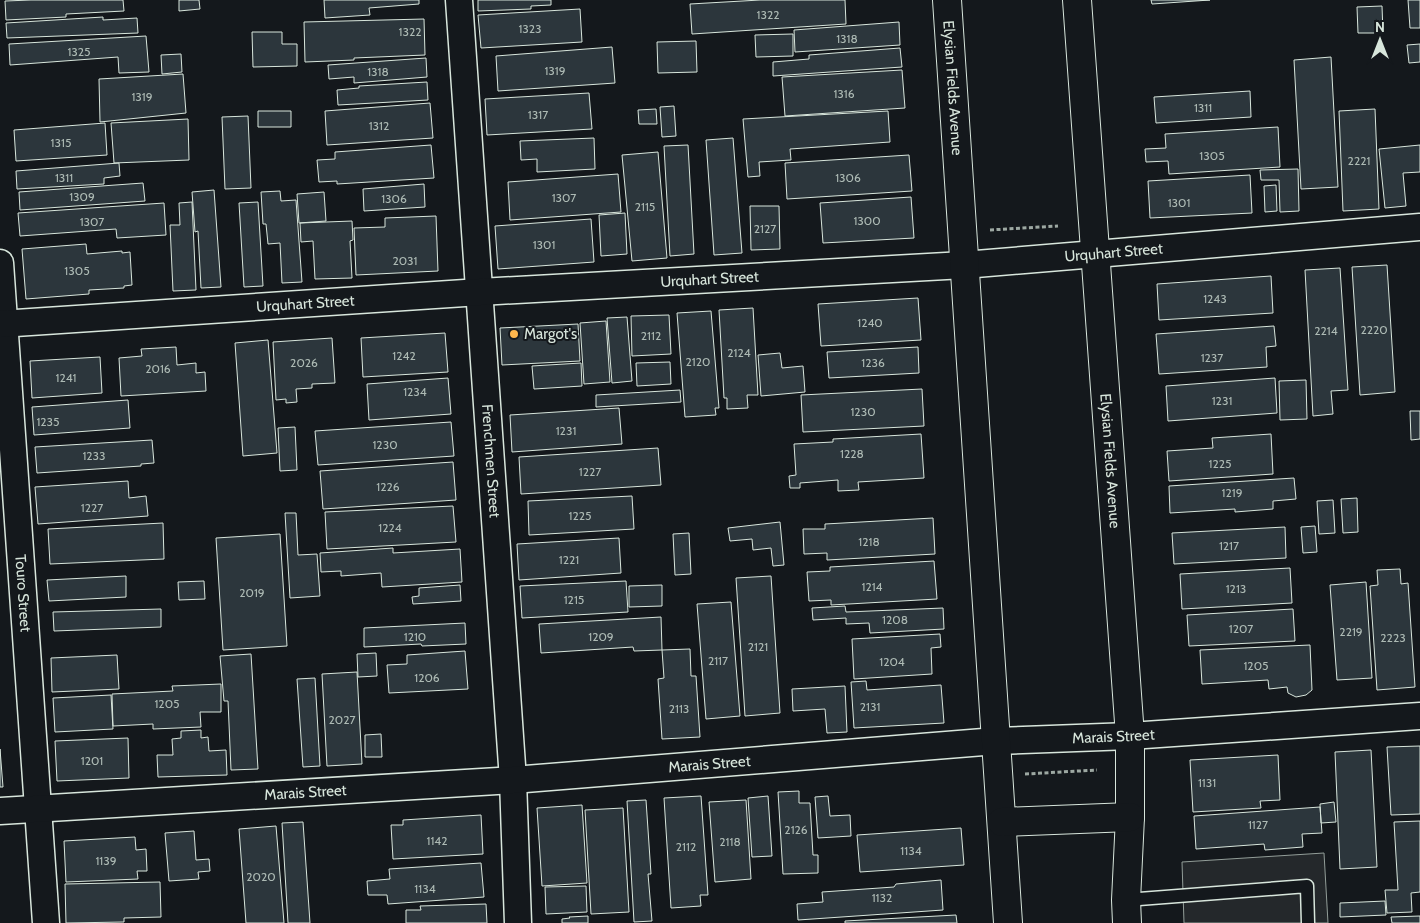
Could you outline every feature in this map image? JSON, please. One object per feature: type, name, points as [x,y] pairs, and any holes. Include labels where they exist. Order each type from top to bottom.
[{"type":"main road","name":"Elysian Fields Avenue","points":[[947,0],[1008,923]]},
{"type":"main road","name":"Elysian Fields Avenue","points":[[1077,0],[1130,736],[1127,912]]},
{"type":"main road","points":[[1002,822],[1130,817]]},
{"type":"street","name":"Frenchmen Street","points":[[459,0],[513,780],[518,923]]},
{"type":"street","name":"Urquhart Street","points":[[2,324],[480,292],[964,265],[1420,227]]},
{"type":"street","name":"Touro Street","points":[[0,263],[2,324],[46,923]]},
{"type":"street","name":"Marais Street","points":[[0,811],[513,780],[996,741],[1130,736],[1420,716]]},
{"type":"lane","points":[[1127,912],[1307,886],[1308,923]]},
{"type":"path","points":[[984,230],[1058,226]]},
{"type":"path","points":[[1022,775],[1097,770]]},
{"type":"shaded area","points":[[1324,853],[1328,923],[1184,923],[1182,862]]},
{"type":"building","points":[[123,0],[124,11],[66,14],[66,17],[6,20],[5,1]]},
{"type":"building","points":[[179,0],[199,0],[200,9],[179,11]]},
{"type":"building","points":[[324,0],[419,0],[419,4],[369,8],[370,15],[325,18]]},
{"type":"building","points":[[478,0],[551,0],[551,5],[531,6],[531,9],[478,11]]},
{"type":"building","points":[[760,0],[845,0],[846,24],[692,34],[690,4]]},
{"type":"building","points":[[1151,0],[1210,0],[1152,4]]},
{"type":"building","points":[[1408,0],[1420,0],[1420,28],[1410,28]]},
{"type":"building","points":[[1382,6],[1383,33],[1358,33],[1357,7]]},
{"type":"building","points":[[580,9],[582,42],[481,48],[478,15]]},
{"type":"building","points":[[103,17],[103,20],[137,18],[138,33],[7,38],[6,23]]},
{"type":"building","points":[[424,19],[425,55],[305,62],[304,22]]},
{"type":"building","points":[[899,22],[900,45],[795,52],[794,30]]},
{"type":"building","points":[[252,32],[282,32],[282,44],[297,44],[297,66],[253,67]]},
{"type":"building","points":[[793,34],[793,56],[756,57],[755,35]]},
{"type":"building","points":[[146,36],[149,72],[119,73],[118,57],[10,65],[9,44]]},
{"type":"building","points":[[696,41],[697,72],[658,73],[657,42]]},
{"type":"building","points":[[1420,44],[1420,62],[1409,63],[1407,45]]},
{"type":"building","points":[[612,47],[615,83],[498,91],[496,56]]},
{"type":"building","points":[[900,48],[902,67],[773,76],[773,62],[809,59],[809,55]]},
{"type":"building","points":[[181,54],[182,72],[162,74],[161,55]]},
{"type":"building","points":[[1331,57],[1338,187],[1301,189],[1294,60]]},
{"type":"building","points":[[426,58],[427,77],[354,83],[354,77],[329,79],[328,65]]},
{"type":"building","points":[[902,70],[905,108],[785,116],[782,77]]},
{"type":"building","points":[[183,74],[186,113],[100,122],[99,79]]},
{"type":"building","points":[[427,82],[428,100],[338,105],[337,90],[359,88],[359,86]]},
{"type":"building","points":[[1250,91],[1251,117],[1156,123],[1154,97]]},
{"type":"building","points":[[589,93],[592,129],[487,135],[485,99]]},
{"type":"building","points":[[430,103],[433,138],[327,145],[325,111]]},
{"type":"building","points":[[674,106],[676,136],[662,137],[660,107]]},
{"type":"building","points":[[656,109],[657,124],[639,124],[638,110]]},
{"type":"building","points":[[1375,109],[1379,209],[1343,211],[1339,111]]},
{"type":"building","points":[[258,111],[291,111],[291,127],[258,127]]},
{"type":"building","points":[[888,111],[890,142],[790,149],[791,160],[759,162],[760,176],[748,177],[743,119]]},
{"type":"building","points":[[248,116],[251,188],[225,189],[222,117]]},
{"type":"building","points":[[188,119],[189,160],[114,163],[111,123]]},
{"type":"building","points":[[105,123],[107,155],[16,161],[14,130]]},
{"type":"building","points":[[1278,127],[1280,167],[1169,174],[1168,161],[1146,162],[1145,149],[1166,148],[1165,134]]},
{"type":"building","points":[[594,138],[595,169],[537,172],[537,159],[521,160],[520,141]]},
{"type":"building","points":[[733,138],[742,253],[714,255],[706,140]]},
{"type":"building","points":[[431,145],[434,178],[337,184],[337,181],[319,182],[317,160],[335,159],[335,152]]},
{"type":"building","points":[[688,145],[694,254],[670,256],[664,146]]},
{"type":"building","points":[[1420,145],[1420,172],[1403,173],[1406,206],[1385,208],[1379,149]]},
{"type":"building","points":[[658,152],[667,258],[632,261],[622,155]]},
{"type":"building","points":[[909,155],[912,191],[787,199],[785,163]]},
{"type":"building","points":[[119,163],[120,176],[104,178],[104,184],[17,189],[16,171]]},
{"type":"building","points":[[1298,169],[1299,211],[1280,212],[1279,180],[1261,180],[1260,170]]},
{"type":"building","points":[[618,174],[621,212],[510,220],[508,182]]},
{"type":"building","points":[[1250,175],[1252,213],[1150,218],[1148,181]]},
{"type":"building","points":[[143,183],[145,201],[20,210],[19,192]]},
{"type":"building","points":[[424,184],[425,207],[364,211],[363,189]]},
{"type":"building","points":[[1276,185],[1277,211],[1265,212],[1264,186]]},
{"type":"building","points":[[214,190],[221,287],[201,288],[198,231],[195,232],[192,192]]},
{"type":"building","points":[[280,191],[281,201],[296,200],[302,282],[282,283],[280,243],[268,244],[266,224],[263,224],[261,192]]},
{"type":"building","points":[[324,192],[326,221],[299,223],[297,194]]},
{"type":"building","points":[[911,197],[914,238],[823,243],[820,203]]},
{"type":"building","points":[[192,202],[196,290],[173,291],[170,225],[180,225],[179,203]]},
{"type":"building","points":[[258,202],[263,286],[244,287],[239,203]]},
{"type":"building","points":[[164,203],[166,235],[117,238],[116,229],[20,236],[18,213]]},
{"type":"building","points":[[750,206],[779,206],[780,249],[751,250]]},
{"type":"building","points":[[625,213],[627,254],[601,256],[599,215]]},
{"type":"building","points":[[436,216],[438,271],[356,275],[354,228],[385,227],[385,218]]},
{"type":"building","points":[[591,219],[594,262],[498,269],[495,226]]},
{"type":"building","points":[[352,221],[353,240],[350,241],[352,278],[315,279],[313,241],[301,242],[300,223]]},
{"type":"building","points":[[86,244],[87,254],[130,252],[132,285],[124,286],[124,288],[89,290],[89,294],[26,299],[22,249]]},
{"type":"building","points":[[1387,265],[1395,392],[1360,395],[1352,267]]},
{"type":"building","points":[[1340,268],[1348,390],[1331,391],[1333,414],[1313,416],[1305,270]]},
{"type":"building","points":[[1271,276],[1273,313],[1159,320],[1157,284]]},
{"type":"building","points":[[918,298],[921,340],[821,346],[818,304]]},
{"type":"building","points":[[753,308],[758,395],[747,395],[748,408],[727,409],[727,398],[724,398],[719,310]]},
{"type":"building","points":[[711,311],[719,408],[715,408],[716,415],[685,417],[677,313]]},
{"type":"building","points":[[669,315],[671,354],[632,356],[631,316]]},
{"type":"building","points":[[627,317],[632,381],[612,383],[607,318]]},
{"type":"building","points":[[606,321],[610,382],[584,384],[580,323]]},
{"type":"building","points":[[578,324],[580,361],[502,365],[500,328]]},
{"type":"building","points":[[1274,326],[1276,346],[1266,347],[1267,367],[1159,374],[1156,334]]},
{"type":"building","points":[[445,333],[448,372],[363,377],[361,338]]},
{"type":"building","points":[[332,338],[335,383],[312,384],[312,388],[296,389],[297,402],[286,403],[286,399],[276,400],[273,342]]},
{"type":"building","points":[[268,340],[277,453],[243,456],[235,343]]},
{"type":"building","points":[[176,347],[177,365],[196,363],[196,373],[205,372],[206,391],[121,396],[119,358],[142,356],[141,349]]},
{"type":"building","points":[[918,347],[919,373],[829,378],[827,352]]},
{"type":"building","points":[[780,353],[782,368],[803,366],[805,392],[761,396],[758,355]]},
{"type":"building","points":[[100,357],[102,393],[32,398],[30,361]]},
{"type":"building","points":[[670,362],[671,384],[637,386],[636,363]]},
{"type":"building","points":[[581,363],[582,386],[534,389],[532,366]]},
{"type":"building","points":[[448,378],[451,414],[369,420],[367,384]]},
{"type":"building","points":[[1275,378],[1277,413],[1168,421],[1166,386]]},
{"type":"building","points":[[1306,380],[1307,419],[1280,420],[1279,381]]},
{"type":"building","points":[[922,389],[924,426],[803,432],[801,395]]},
{"type":"building","points":[[680,390],[681,402],[596,407],[596,395]]},
{"type":"building","points":[[128,400],[130,428],[34,435],[32,407]]},
{"type":"building","points":[[619,408],[622,444],[512,452],[510,415]]},
{"type":"building","points":[[1410,411],[1420,411],[1420,439],[1411,440]]},
{"type":"building","points":[[451,422],[454,456],[318,465],[315,431]]},
{"type":"building","points":[[295,427],[297,470],[280,471],[278,428]]},
{"type":"building","points":[[921,434],[924,478],[858,482],[859,490],[838,491],[838,480],[800,483],[800,488],[790,488],[789,476],[796,475],[794,444],[833,442],[833,439]]},
{"type":"building","points":[[1271,434],[1273,474],[1169,481],[1167,451],[1213,448],[1212,438]]},
{"type":"building","points":[[152,440],[154,463],[141,464],[141,466],[37,473],[35,447]]},
{"type":"building","points":[[658,448],[661,485],[521,494],[519,457]]},
{"type":"building","points":[[453,462],[456,500],[323,509],[320,471]]},
{"type":"building","points":[[1294,478],[1296,499],[1273,501],[1273,509],[1235,512],[1235,509],[1170,513],[1169,486]]},
{"type":"building","points":[[128,481],[129,498],[146,496],[148,516],[38,524],[35,487]]},
{"type":"building","points":[[632,496],[634,529],[529,535],[528,501]]},
{"type":"building","points":[[1357,498],[1358,532],[1343,533],[1341,499]]},
{"type":"building","points":[[1333,500],[1335,533],[1319,534],[1317,501]]},
{"type":"building","points":[[453,506],[456,542],[327,549],[325,512]]},
{"type":"building","points":[[285,513],[296,513],[298,555],[317,554],[320,596],[290,598]]},
{"type":"building","points":[[933,518],[935,554],[827,560],[827,553],[804,554],[803,529],[825,529],[825,524]]},
{"type":"building","points":[[780,522],[784,565],[773,566],[771,548],[753,550],[752,539],[730,541],[728,528]]},
{"type":"building","points":[[163,523],[164,559],[50,564],[48,529]]},
{"type":"building","points":[[1315,526],[1317,552],[1303,553],[1301,527]]},
{"type":"building","points":[[1285,527],[1286,558],[1174,564],[1172,533]]},
{"type":"building","points":[[689,533],[691,574],[675,575],[673,534]]},
{"type":"building","points":[[280,534],[287,646],[223,650],[216,538]]},
{"type":"building","points":[[619,538],[621,573],[519,580],[517,544]]},
{"type":"building","points":[[393,548],[393,553],[460,549],[462,582],[382,587],[381,573],[341,576],[341,571],[321,572],[320,553]]},
{"type":"building","points":[[934,561],[937,599],[831,605],[831,600],[809,601],[807,572],[830,571],[830,567]]},
{"type":"building","points":[[1290,568],[1292,603],[1182,609],[1180,574]]},
{"type":"building","points":[[1400,569],[1401,584],[1408,583],[1415,687],[1377,690],[1370,586],[1378,585],[1377,570]]},
{"type":"building","points":[[126,576],[126,597],[49,601],[47,580]]},
{"type":"building","points":[[771,576],[780,713],[745,716],[736,578]]},
{"type":"building","points":[[204,581],[205,599],[179,600],[178,582]]},
{"type":"building","points":[[626,581],[628,612],[522,618],[520,586]]},
{"type":"building","points":[[1366,582],[1372,678],[1337,680],[1330,585]]},
{"type":"building","points":[[460,585],[461,601],[413,604],[412,597],[419,596],[419,588]]},
{"type":"building","points":[[662,585],[662,606],[629,607],[629,586]]},
{"type":"building","points":[[731,602],[740,716],[706,719],[697,604]]},
{"type":"building","points":[[845,606],[846,612],[943,608],[944,629],[870,633],[869,623],[846,624],[846,618],[813,620],[812,608]]},
{"type":"building","points":[[161,609],[161,627],[54,631],[53,612]]},
{"type":"building","points":[[1293,609],[1295,641],[1189,646],[1187,615]]},
{"type":"building","points":[[661,617],[662,650],[634,651],[633,647],[541,653],[539,624]]},
{"type":"building","points":[[465,623],[466,644],[364,647],[364,628]]},
{"type":"building","points":[[940,634],[941,647],[931,648],[932,674],[854,679],[852,639]]},
{"type":"building","points":[[1310,645],[1312,690],[1306,695],[1296,697],[1288,693],[1287,687],[1269,689],[1268,680],[1202,684],[1200,650]]},
{"type":"building","points":[[690,649],[691,676],[696,676],[700,737],[662,739],[658,679],[664,678],[662,650]]},
{"type":"building","points":[[465,651],[468,689],[389,693],[387,665],[407,664],[407,655]]},
{"type":"building","points":[[376,653],[377,676],[358,677],[357,654]]},
{"type":"building","points":[[251,654],[258,769],[231,770],[228,701],[224,701],[220,656]]},
{"type":"building","points":[[117,655],[119,689],[52,692],[51,658]]},
{"type":"building","points":[[357,672],[362,764],[327,766],[322,674]]},
{"type":"building","points":[[315,678],[320,766],[303,767],[297,679]]},
{"type":"building","points":[[866,681],[867,690],[941,685],[944,723],[854,728],[851,682]]},
{"type":"building","points":[[221,684],[221,712],[200,712],[201,727],[153,729],[153,724],[113,726],[112,694],[173,691],[172,686]]},
{"type":"building","points":[[845,686],[847,732],[827,733],[825,709],[793,711],[792,689]]},
{"type":"building","points":[[111,695],[113,729],[55,732],[53,698]]},
{"type":"building","points":[[201,730],[201,738],[208,737],[209,751],[226,750],[227,775],[158,777],[157,755],[173,755],[172,739],[181,738],[181,731]]},
{"type":"building","points":[[381,734],[382,757],[365,757],[365,735]]},
{"type":"building","points":[[128,738],[129,778],[57,781],[55,741]]},
{"type":"building","points":[[1420,746],[1420,814],[1391,815],[1387,747]]},
{"type":"building","points":[[0,749],[3,787],[0,787]]},
{"type":"building","points":[[1371,750],[1377,867],[1340,869],[1335,752]]},
{"type":"building","points":[[1278,755],[1280,800],[1260,801],[1261,808],[1193,812],[1190,760]]},
{"type":"building","points":[[799,791],[799,803],[810,803],[813,855],[818,855],[818,873],[783,874],[778,792]]},
{"type":"building","points":[[701,796],[708,895],[700,895],[701,906],[671,908],[664,798]]},
{"type":"building","points":[[768,796],[772,856],[752,857],[748,798]]},
{"type":"building","points":[[828,796],[830,816],[850,815],[851,836],[818,838],[815,797]]},
{"type":"building","points":[[646,800],[651,874],[648,874],[652,921],[634,922],[627,801]]},
{"type":"building","points":[[746,800],[751,879],[715,882],[709,802]]},
{"type":"building","points":[[1334,802],[1336,822],[1321,823],[1320,804]]},
{"type":"building","points":[[582,805],[587,883],[542,886],[537,808]]},
{"type":"building","points":[[1320,807],[1322,833],[1302,834],[1303,847],[1265,850],[1264,844],[1196,849],[1194,816]]},
{"type":"building","points":[[623,808],[629,912],[591,914],[585,810]]},
{"type":"building","points":[[481,815],[483,854],[393,859],[391,825],[403,825],[403,820]]},
{"type":"building","points":[[1420,821],[1420,892],[1411,893],[1412,912],[1387,913],[1385,890],[1398,890],[1394,822]]},
{"type":"building","points":[[303,822],[310,923],[288,923],[282,823]]},
{"type":"building","points":[[276,826],[284,923],[246,923],[239,829]]},
{"type":"building","points":[[961,828],[964,865],[860,872],[857,835]]},
{"type":"building","points":[[194,831],[196,860],[209,859],[210,871],[198,872],[199,879],[169,881],[165,833]]},
{"type":"building","points":[[135,837],[136,850],[146,849],[147,871],[137,871],[138,879],[66,882],[64,841]]},
{"type":"building","points":[[481,863],[484,897],[388,904],[387,895],[368,895],[367,881],[390,879],[389,869]]},
{"type":"building","points":[[941,880],[943,910],[798,920],[797,904],[823,902],[822,892],[894,887],[896,884]]},
{"type":"building","points":[[160,882],[161,917],[124,918],[124,922],[66,923],[65,884]]},
{"type":"building","points":[[586,886],[587,912],[546,914],[545,887]]},
{"type":"building","points":[[1385,901],[1386,915],[1340,917],[1340,903]]},
{"type":"building","points":[[486,904],[487,923],[406,923],[406,910],[421,910],[420,906]]},
{"type":"building","points":[[956,915],[957,923],[845,923],[845,921]]},
{"type":"building","points":[[588,916],[588,923],[562,923],[562,919],[569,917]]},
{"type":"building","points":[[1420,916],[1420,923],[1392,923],[1391,917]]},
{"type":"place","name":"Margot's","points":[[514,334]]}]
